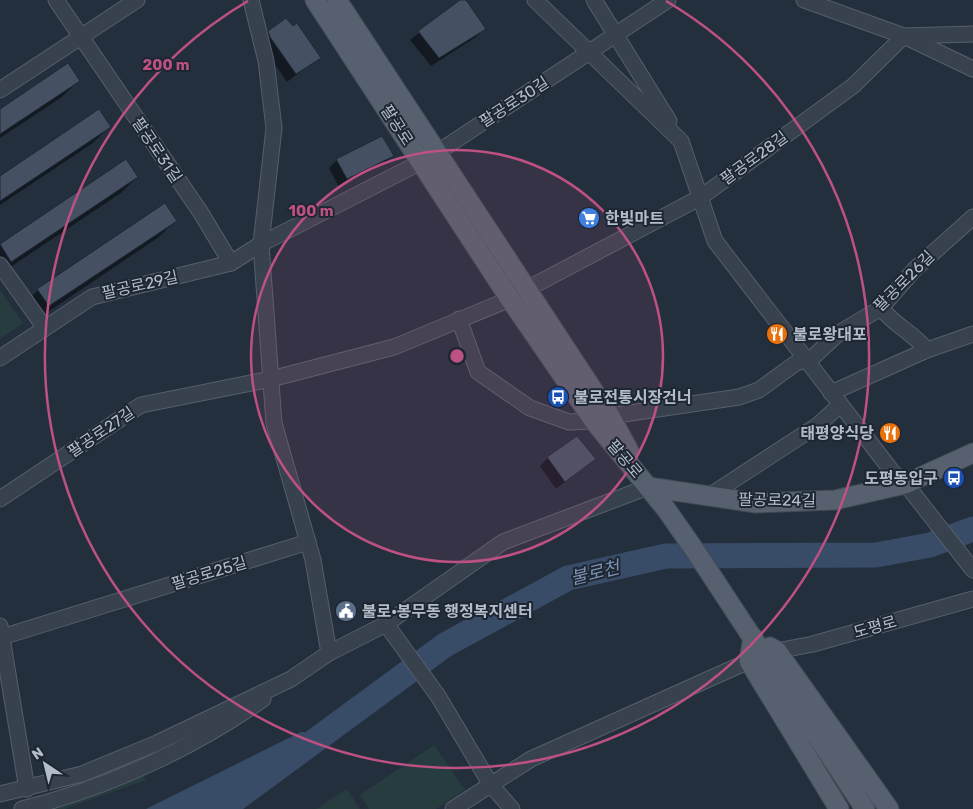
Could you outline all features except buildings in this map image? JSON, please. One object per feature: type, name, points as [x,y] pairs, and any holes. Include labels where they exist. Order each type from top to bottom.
[{"type":"main road","name":"팔공로","points":[[315,0],[510,299],[602,418]]},
{"type":"main road","name":"팔공로","points":[[338,0],[527,289],[602,418],[753,637]]},
{"type":"main road","name":"팔공로24길","points":[[648,487],[756,503],[835,500],[908,488],[973,453]]},
{"type":"main road","points":[[753,637],[777,651],[889,809]]},
{"type":"main road","points":[[753,637],[749,662],[839,809]]},
{"type":"main road","points":[[753,637],[865,809]]},
{"type":"street","name":"팔공로31길","points":[[56,0],[231,263]]},
{"type":"street","points":[[0,90],[82,38],[137,0]]},
{"type":"street","points":[[251,0],[266,61],[274,128],[261,244],[274,423],[308,542],[330,653]]},
{"type":"street","points":[[535,0],[681,141]]},
{"type":"street","points":[[594,0],[681,141],[715,241],[835,399],[973,570]]},
{"type":"street","name":"팔공로30길","points":[[438,152],[668,0]]},
{"type":"street","points":[[804,0],[904,36],[973,69]]},
{"type":"street","points":[[904,36],[973,34]]},
{"type":"street","name":"팔공로28길","points":[[527,289],[701,196],[853,86],[904,36]]},
{"type":"street","name":"팔공로29길","points":[[0,358],[92,297],[231,263],[261,244],[421,162]]},
{"type":"street","name":"팔공로26길","points":[[459,319],[478,372],[530,408],[569,422],[749,395],[796,363],[813,357],[839,333],[882,308],[915,269],[973,217]]},
{"type":"street","points":[[0,265],[46,328]]},
{"type":"street","name":"팔공로27길","points":[[0,499],[141,405],[271,379],[394,347],[510,299]]},
{"type":"street","points":[[882,308],[888,317],[918,339],[926,350]]},
{"type":"street","points":[[709,496],[818,424],[835,399],[926,350],[973,334]]},
{"type":"street","points":[[22,809],[54,801],[144,766],[231,721],[330,653],[390,630],[503,542],[648,487]]},
{"type":"street","name":"팔공로25길","points":[[1,632],[308,542]]},
{"type":"street","name":"도평로","points":[[777,651],[813,644],[973,599]]},
{"type":"street","points":[[390,630],[438,696],[490,785],[512,809]]},
{"type":"street","points":[[1,632],[27,789]]},
{"type":"street","points":[[453,809],[531,759],[749,662]]},
{"type":"street","points":[[2,792],[27,789],[82,774],[157,743],[291,679]]},
{"type":"green space","points":[[0,290],[23,323],[0,339]]},
{"type":"green space","points":[[434,745],[465,790],[436,809],[369,809],[360,795]]},
{"type":"green space","points":[[139,770],[146,780],[65,809],[18,809]]},
{"type":"green space","points":[[347,789],[360,809],[316,809]]},
{"type":"water","points":[[301,732],[327,733],[222,809],[146,809]]},
{"type":"waterway","name":"불로천","points":[[222,809],[445,645],[568,578],[666,556],[876,555],[930,545],[973,529]]},
{"type":"place","name":"한빛마트","points":[[589,218]]},
{"type":"place","name":"불로왕대포","points":[[777,334]]},
{"type":"place","name":"불로전통시장건너","points":[[558,397]]},
{"type":"place","name":"태평양식당","points":[[890,433]]},
{"type":"place","name":"도평동입구","points":[[954,478]]},
{"type":"place","name":"불로·봉무동 행정복지센터","points":[[346,611]]}]
